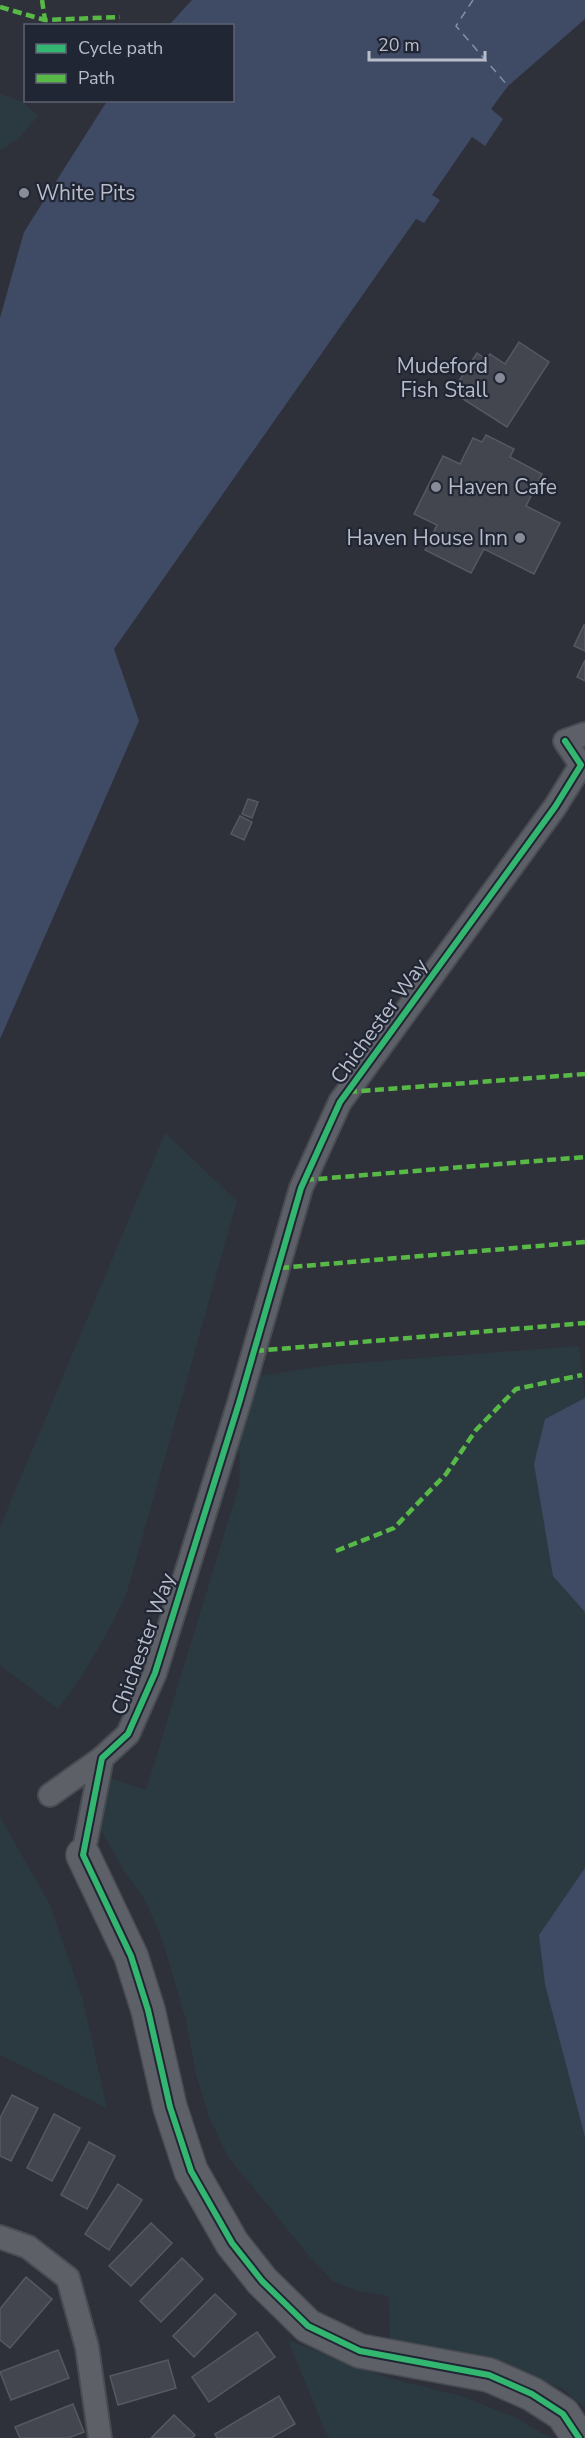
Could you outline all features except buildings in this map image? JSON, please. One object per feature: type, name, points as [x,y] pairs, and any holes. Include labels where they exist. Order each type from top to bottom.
[{"type":"street","points":[[83,1855],[131,1956],[148,2010],[170,2107],[191,2171],[232,2243],[262,2281],[308,2326],[360,2351],[489,2375],[532,2394],[563,2414],[579,2438]]},
{"type":"lane","name":"Chichester Way","points":[[50,1795],[102,1758],[128,1734],[155,1673],[240,1403],[301,1188],[340,1102],[555,807],[581,765],[575,737]]},
{"type":"lane","points":[[83,1855],[102,1758]]},
{"type":"lane","points":[[5,2234],[28,2247],[68,2278],[87,2347],[100,2438]]},
{"type":"shaded area","points":[[0,94],[23,102],[38,116],[18,139],[0,150]]},
{"type":"shaded area","points":[[165,1133],[237,1201],[127,1592],[96,1652],[58,1709],[0,1665],[0,1527]]},
{"type":"shaded area","points":[[579,1346],[585,1398],[585,2408],[562,2388],[492,2365],[390,2344],[389,2296],[358,2291],[333,2281],[311,2258],[228,2157],[209,2117],[196,2075],[186,2020],[162,1939],[144,1898],[124,1871],[101,1830],[110,1778],[146,1790],[239,1486],[240,1460],[234,1429],[246,1378],[331,1365]]},
{"type":"shaded area","points":[[0,1817],[50,1905],[83,2001],[107,2108],[0,2055]]},
{"type":"shaded area","points":[[288,2340],[388,2378],[461,2396],[514,2417],[551,2438],[330,2438],[325,2431]]},
{"type":"water","points":[[192,0],[585,0],[585,19],[508,86],[491,109],[503,119],[485,146],[472,137],[432,195],[440,200],[424,223],[416,219],[114,649],[139,721],[0,1039],[0,318],[24,232],[106,102],[234,102],[234,24],[170,24]]},
{"type":"water","points":[[585,1398],[585,1612],[553,1576],[534,1464],[545,1419]]},
{"type":"water","points":[[585,1868],[585,2137],[545,1984],[539,1935]]},
{"type":"ferry route","points":[[473,0],[456,26],[508,86]]},
{"type":"marked path","points":[[42,0],[45,20]]},
{"type":"marked path","points":[[0,7],[45,20],[120,17]]},
{"type":"marked path","points":[[348,1092],[585,1074]]},
{"type":"marked path","points":[[305,1180],[585,1157]]},
{"type":"marked path","points":[[280,1268],[585,1242]]},
{"type":"marked path","points":[[255,1351],[585,1323]]},
{"type":"marked path","points":[[336,1551],[394,1528],[446,1474],[476,1430],[516,1389],[582,1375]]},
{"type":"cycle path","points":[[565,741],[581,765],[555,807],[340,1102],[301,1188],[239,1403],[155,1673],[128,1734],[102,1758],[83,1855],[131,1956],[148,2010],[170,2107],[191,2171],[232,2243],[262,2281],[308,2326],[360,2351],[489,2375],[532,2394],[563,2414],[579,2438]]},
{"type":"place","name":"White Pits","points":[[24,193]]},
{"type":"place","name":"Mudeford Fish Stall","points":[[500,378]]},
{"type":"place","name":"Haven Cafe","points":[[436,487]]},
{"type":"place","name":"Haven House Inn","points":[[520,538]]}]
